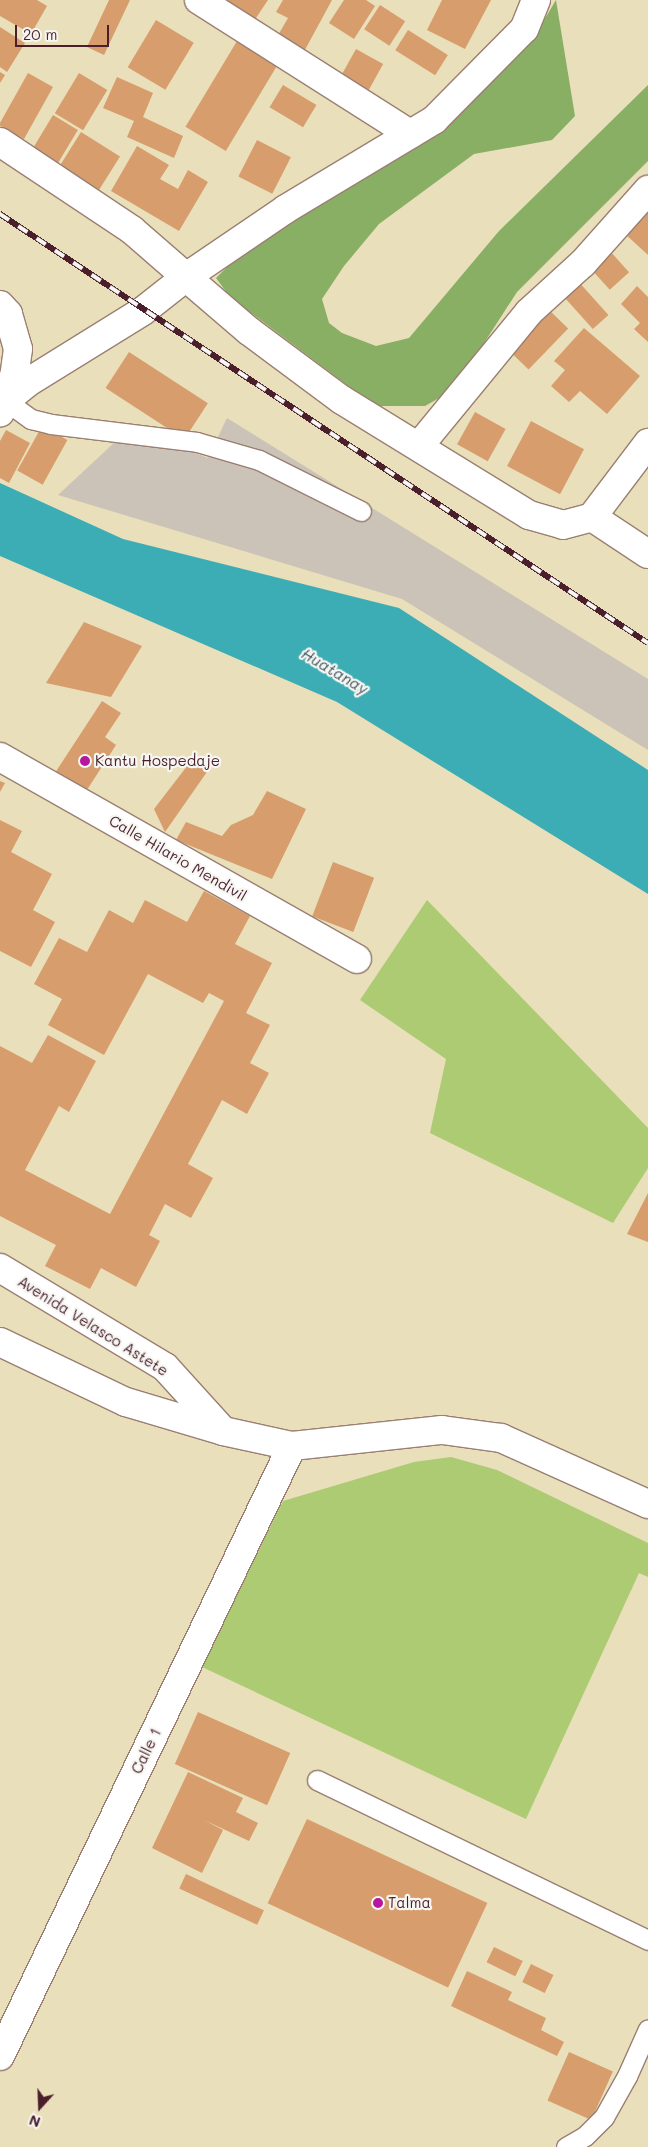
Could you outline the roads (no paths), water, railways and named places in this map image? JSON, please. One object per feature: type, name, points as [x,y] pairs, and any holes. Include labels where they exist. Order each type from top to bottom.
[{"type":"main road","points":[[200,0],[410,134]]},
{"type":"main road","points":[[2,406],[27,383],[143,311],[186,277],[286,209],[434,120],[524,29],[536,0]]},
{"type":"main road","points":[[0,142],[132,230],[249,331],[342,400],[528,515],[563,525],[592,517],[648,443]]},
{"type":"main road","points":[[419,446],[529,312],[583,263],[648,190]]},
{"type":"main road","points":[[0,304],[8,314],[18,349],[2,406]]},
{"type":"main road","points":[[592,517],[648,554]]},
{"type":"main road","name":"Calle Hilario Mendivil","points":[[0,757],[357,959]]},
{"type":"main road","name":"Avenida Velasco Astete","points":[[0,1268],[165,1367],[223,1431]]},
{"type":"main road","points":[[0,1342],[126,1402],[223,1431],[292,1446],[442,1430],[500,1438],[648,1504]]},
{"type":"main road","name":"Calle 1","points":[[0,2056],[292,1446]]},
{"type":"lane","points":[[2,406],[31,419],[51,424],[197,442],[259,460],[361,511]]},
{"type":"lane","points":[[317,1780],[648,1940]]},
{"type":"lane","points":[[566,2147],[585,2136],[604,2117],[627,2076],[648,2029]]},
{"type":"water","name":"Huatanay","points":[[0,483],[123,539],[399,608],[648,770],[648,894],[337,702],[0,556]]},
{"type":"railway","points":[[0,214],[648,643]]},
{"type":"place","name":"Kantu Hospedaje","points":[[85,761]]},
{"type":"place","name":"Talma","points":[[378,1903]]}]
